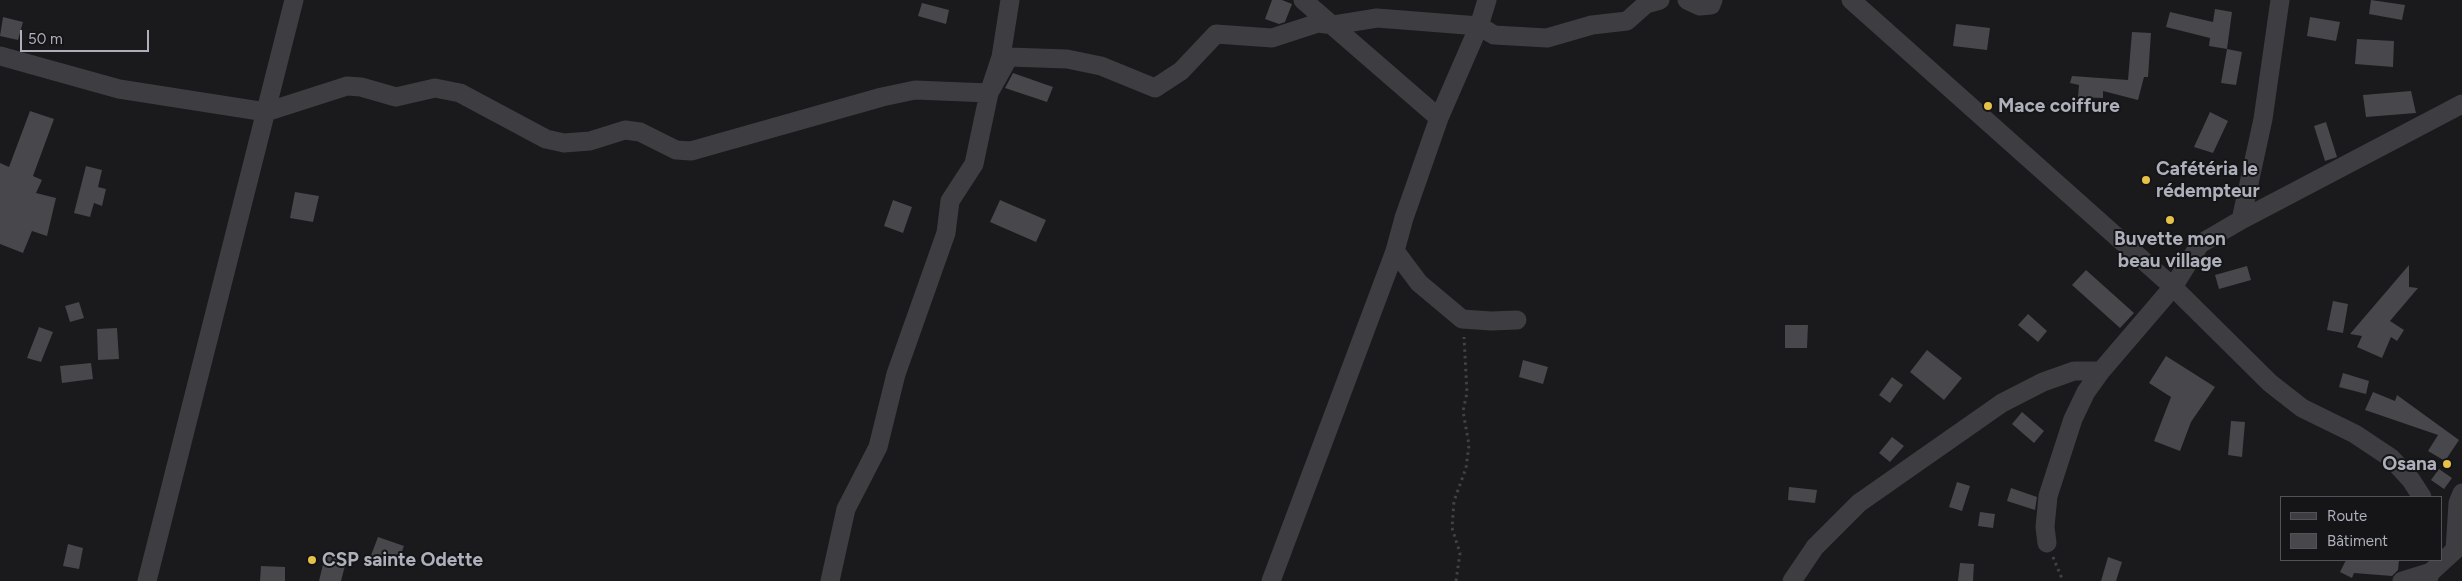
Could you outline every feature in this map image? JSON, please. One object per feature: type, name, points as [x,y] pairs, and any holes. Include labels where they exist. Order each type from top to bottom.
[{"type":"street","points":[[147,581],[294,0]]},
{"type":"street","points":[[830,581],[846,509],[878,447],[896,374],[946,233],[950,201],[974,164],[988,93],[1001,57],[1010,0]]},
{"type":"street","points":[[1303,0],[1439,118]]},
{"type":"street","points":[[1271,581],[1395,251],[1404,218],[1439,118],[1482,33],[1487,0]]},
{"type":"street","points":[[988,93],[1009,57],[1067,59],[1101,66],[1155,88],[1181,70],[1216,34],[1272,38],[1318,23],[1334,25],[1377,18],[1482,33],[1547,38],[1592,25],[1627,21],[1646,4],[1660,0]]},
{"type":"street","points":[[1687,0],[1700,6],[1711,5],[1713,0]]},
{"type":"street","points":[[1851,0],[2174,287],[2270,383],[2302,408],[2355,434],[2391,458],[2411,480],[2421,496]]},
{"type":"street","points":[[2241,220],[2263,119],[2280,0]]},
{"type":"street","points":[[0,56],[119,89],[266,112],[347,86],[361,87],[396,97],[435,88],[460,93],[546,139],[564,143],[590,141],[626,130],[640,132],[676,150],[691,151],[882,97],[915,90],[988,93]]},
{"type":"street","points":[[2047,543],[2044,527],[2048,496],[2073,420],[2086,392],[2101,371],[2174,287],[2200,244],[2241,220],[2462,104]]},
{"type":"street","points":[[1395,251],[1419,283],[1462,319],[1517,320]]},
{"type":"street","points":[[1792,581],[1815,547],[1859,503],[2002,403],[2044,382],[2074,371],[2101,371]]},
{"type":"street","points":[[2458,553],[2458,503],[2462,493]]},
{"type":"street","points":[[2442,529],[2458,553]]},
{"type":"street","points":[[2402,581],[2429,576],[2458,553]]},
{"type":"path","points":[[1456,581],[1460,553],[1452,528],[1454,501],[1466,468],[1469,444],[1463,411],[1467,393],[1462,319]]},
{"type":"path","points":[[2047,543],[2063,581]]},
{"type":"building","points":[[1272,0],[1282,0],[1292,4],[1285,22],[1279,24],[1265,19]]},
{"type":"building","points":[[2371,0],[2405,5],[2402,20],[2369,14]]},
{"type":"building","points":[[922,3],[949,10],[946,24],[918,16]]},
{"type":"building","points":[[2215,9],[2232,12],[2227,49],[2209,46],[2210,38],[2166,27],[2170,12],[2213,22]]},
{"type":"building","points":[[3,17],[23,22],[18,40],[0,36]]},
{"type":"building","points":[[2310,17],[2340,22],[2336,41],[2307,36]]},
{"type":"building","points":[[1956,24],[1990,28],[1987,50],[1953,46]]},
{"type":"building","points":[[2132,32],[2151,33],[2148,77],[2144,77],[2138,100],[2103,91],[2103,98],[2078,97],[2079,85],[2070,83],[2072,76],[2128,80]]},
{"type":"building","points":[[2357,39],[2394,41],[2393,67],[2355,64]]},
{"type":"building","points":[[2227,49],[2242,52],[2236,85],[2221,83]]},
{"type":"building","points":[[1013,73],[1053,87],[1047,102],[1005,88]]},
{"type":"building","points":[[2411,91],[2416,113],[2366,117],[2363,95]]},
{"type":"building","points":[[30,111],[54,119],[33,176],[42,180],[36,193],[56,198],[47,236],[32,231],[23,253],[0,244],[0,163],[9,167]]},
{"type":"building","points":[[2210,112],[2228,121],[2213,153],[2194,147]]},
{"type":"building","points":[[2326,122],[2337,157],[2325,161],[2314,126]]},
{"type":"building","points":[[86,166],[102,170],[98,187],[106,189],[102,206],[94,203],[90,217],[74,213]]},
{"type":"building","points":[[295,192],[319,196],[313,222],[290,218]]},
{"type":"building","points":[[893,200],[912,207],[903,233],[884,226]]},
{"type":"building","points":[[1000,200],[1046,220],[1036,242],[990,222]]},
{"type":"building","points":[[2409,265],[2409,287],[2418,288],[2390,321],[2404,330],[2397,341],[2391,337],[2382,358],[2357,347],[2362,336],[2350,334]]},
{"type":"building","points":[[2247,266],[2251,280],[2219,289],[2215,275]]},
{"type":"building","points":[[2086,270],[2134,313],[2120,328],[2072,285]]},
{"type":"building","points":[[2333,301],[2348,304],[2343,333],[2327,330]]},
{"type":"building","points":[[79,302],[84,318],[70,322],[65,306]]},
{"type":"building","points":[[2028,314],[2047,331],[2038,342],[2018,325]]},
{"type":"building","points":[[1785,325],[1808,325],[1807,348],[1785,348]]},
{"type":"building","points":[[39,327],[53,332],[41,362],[27,358]]},
{"type":"building","points":[[117,328],[119,359],[98,360],[97,329]]},
{"type":"building","points":[[1927,350],[1962,378],[1944,400],[1910,372]]},
{"type":"building","points":[[2166,356],[2215,387],[2191,422],[2180,451],[2154,441],[2171,397],[2149,383]]},
{"type":"building","points":[[1523,360],[1548,367],[1543,384],[1519,377]]},
{"type":"building","points":[[91,363],[93,379],[62,383],[60,366]]},
{"type":"building","points":[[2343,373],[2369,381],[2366,394],[2339,387]]},
{"type":"building","points":[[1892,377],[1903,385],[1890,403],[1879,395]]},
{"type":"building","points":[[2373,392],[2395,401],[2397,395],[2459,440],[2445,461],[2428,451],[2438,435],[2365,410]]},
{"type":"building","points":[[2022,412],[2044,431],[2034,443],[2012,424]]},
{"type":"building","points":[[2231,421],[2245,422],[2242,457],[2228,455]]},
{"type":"building","points":[[1892,437],[1904,446],[1890,462],[1879,453]]},
{"type":"building","points":[[2439,469],[2452,478],[2444,489],[2431,480]]},
{"type":"building","points":[[1957,482],[1970,486],[1962,511],[1949,507]]},
{"type":"building","points":[[1789,487],[1817,490],[1815,503],[1788,500]]},
{"type":"building","points":[[2011,488],[2037,497],[2035,510],[2007,501]]},
{"type":"building","points":[[1980,512],[1995,514],[1993,528],[1978,526]]},
{"type":"building","points":[[378,537],[404,546],[396,567],[370,558]]},
{"type":"building","points":[[68,544],[83,548],[79,569],[63,566]]},
{"type":"building","points":[[326,552],[347,558],[341,581],[319,581]]},
{"type":"building","points":[[2108,557],[2122,562],[2116,581],[2101,581]]},
{"type":"building","points":[[2346,561],[2399,561],[2398,570],[2392,576],[2354,573],[2352,578],[2340,572]]},
{"type":"building","points":[[1960,563],[1974,564],[1973,581],[1958,581]]},
{"type":"building","points":[[261,566],[285,567],[285,581],[260,581]]},
{"type":"place","name":"Mace coiffure","points":[[1988,106]]},
{"type":"place","name":"Cafétéria le rédempteur","points":[[2146,180]]},
{"type":"place","name":"Buvette mon beau village","points":[[2170,220]]},
{"type":"place","name":"Osana","points":[[2447,464]]},
{"type":"place","name":"CSP sainte Odette","points":[[312,560]]}]
